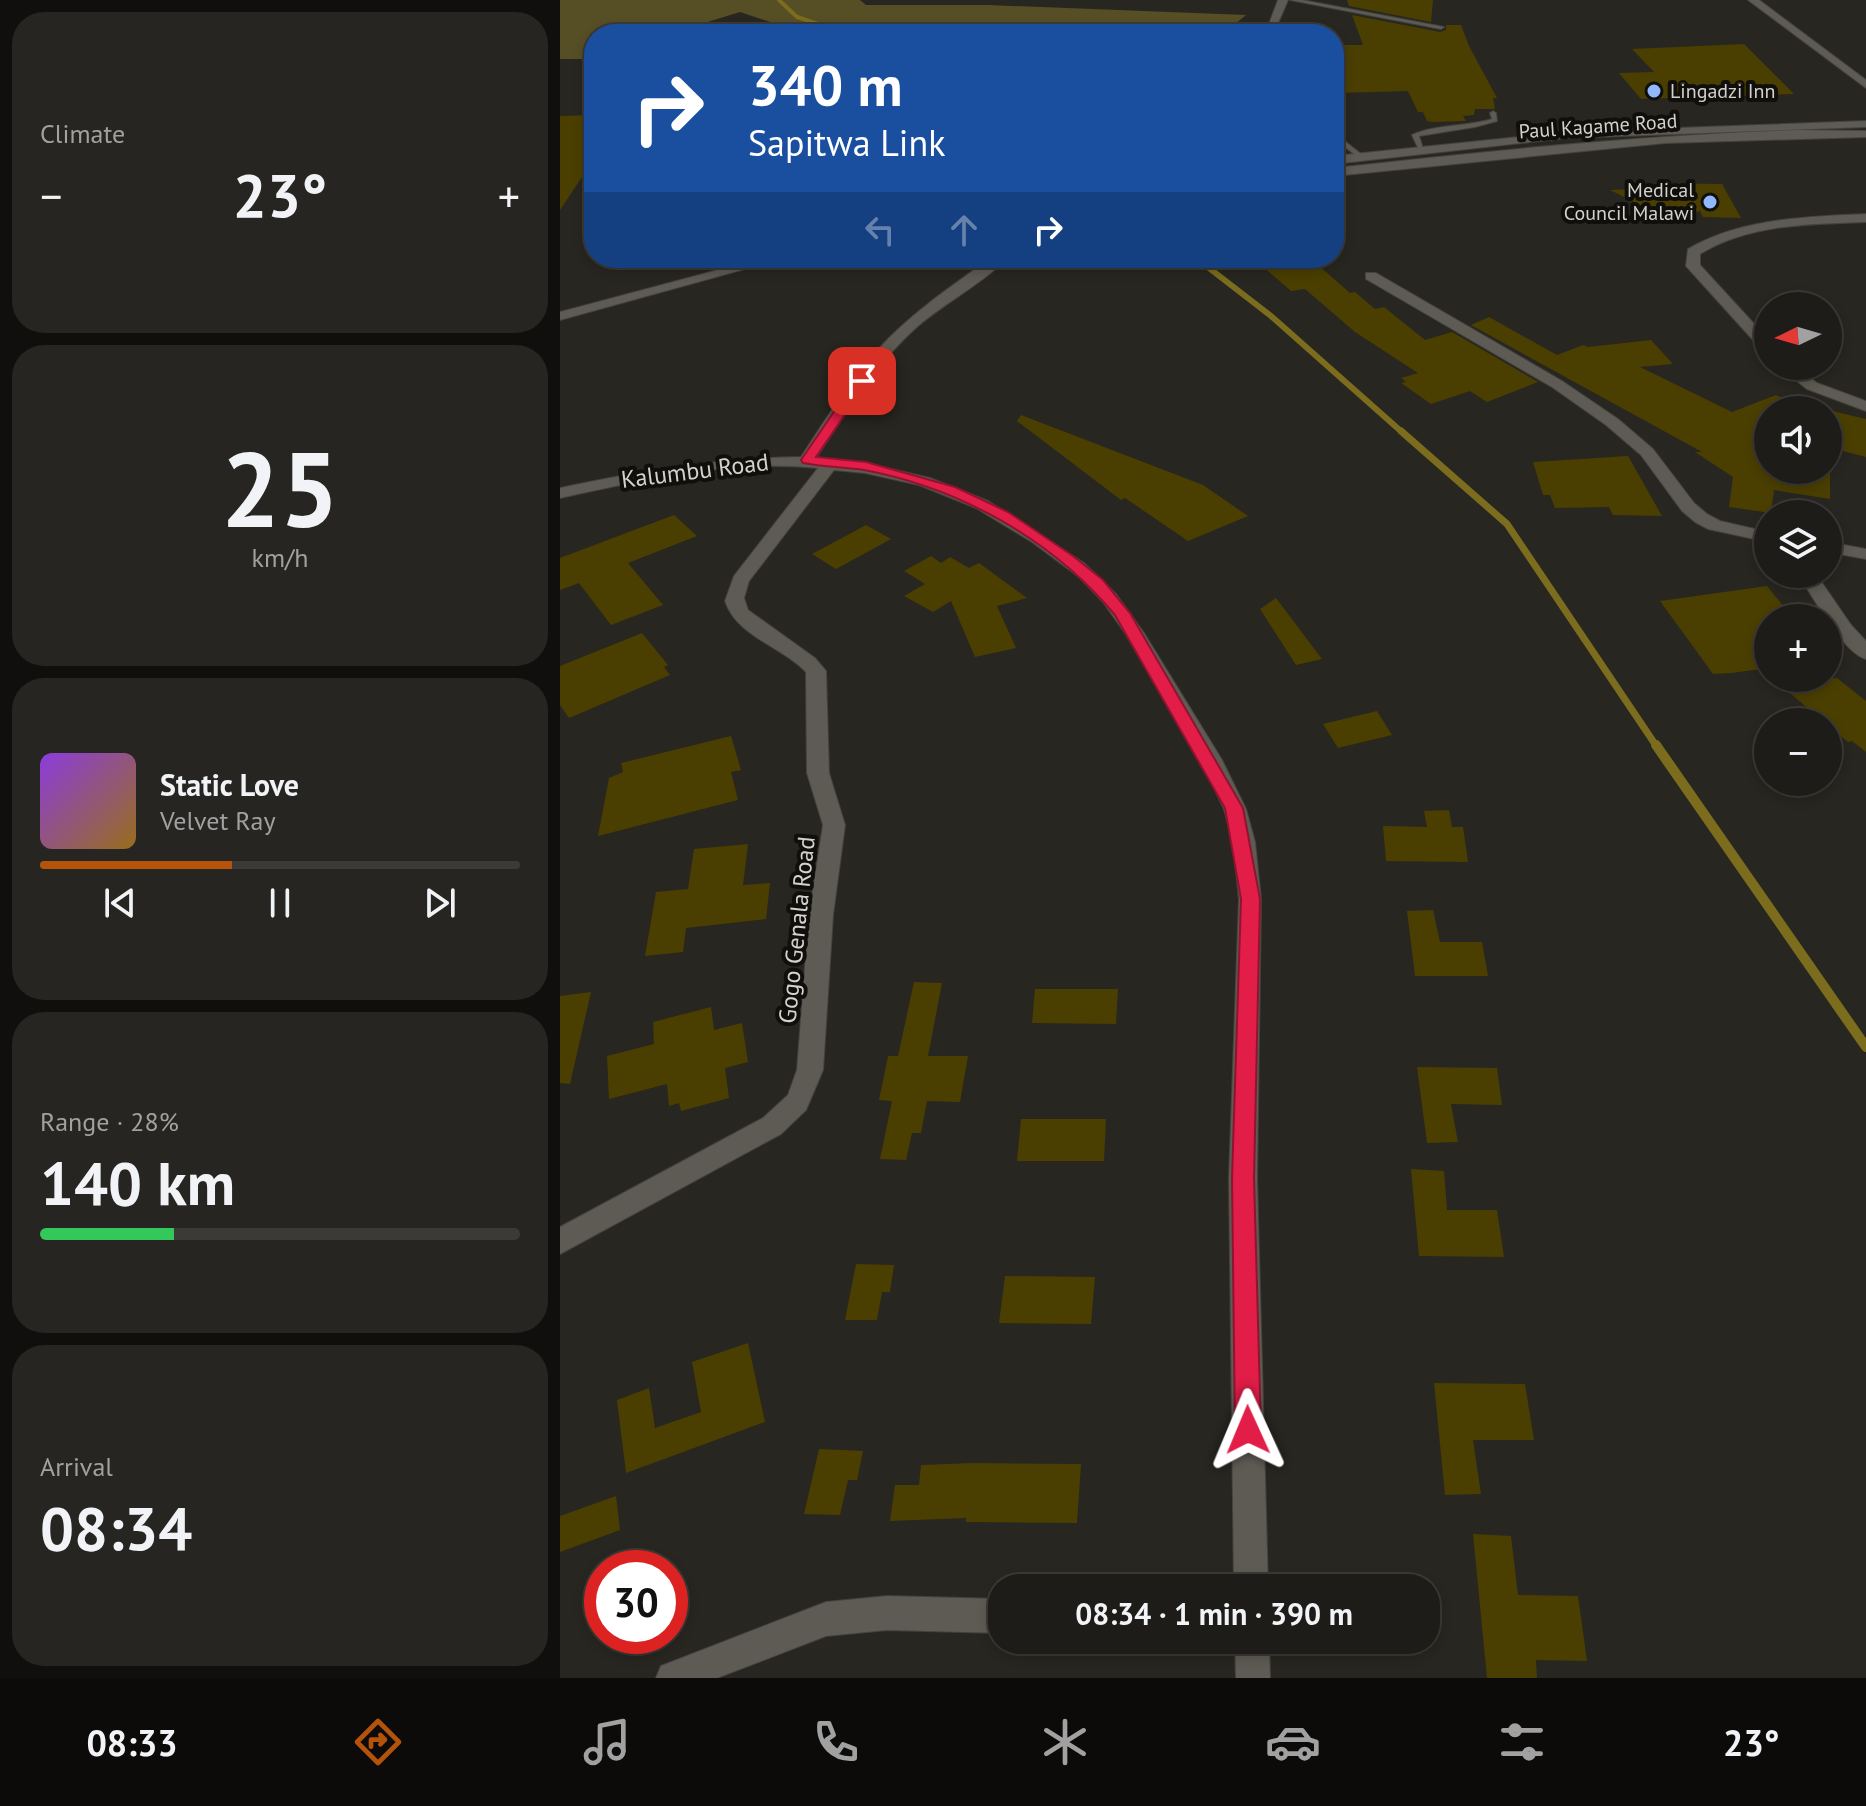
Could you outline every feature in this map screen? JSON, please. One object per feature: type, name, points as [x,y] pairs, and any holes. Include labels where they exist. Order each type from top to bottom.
[{"type":"street","points":[[1273,24],[1283,0]]},
{"type":"street","points":[[1753,0],[1866,85]]},
{"type":"street","points":[[1344,159],[1566,135],[1866,124]]},
{"type":"street","name":"Paul Kagame Road","points":[[1344,171],[1537,149],[1721,138],[1866,134]]},
{"type":"street","points":[[1754,333],[1693,266],[1693,252],[1708,243],[1744,232],[1866,218]]},
{"type":"street","points":[[560,316],[740,268]]},
{"type":"street","points":[[807,460],[889,345],[987,268]]},
{"type":"street","points":[[1371,276],[1557,384],[1612,422],[1647,452],[1688,507],[1701,518],[1714,525],[1754,534]]},
{"type":"street","points":[[1802,380],[1823,392],[1866,406]]},
{"type":"street","name":"Kalumbu Road","points":[[560,493],[700,466],[807,460],[897,473],[970,498],[1020,525],[1097,583],[1122,613],[1234,808],[1250,899],[1243,1178],[1251,1574]]},
{"type":"street","name":"Gogo Genala Road","points":[[560,1241],[772,1126],[791,1112],[805,1094],[810,1070],[821,915],[834,825],[818,773],[816,671],[809,661],[745,618],[736,607],[734,594],[740,580],[831,462]]},
{"type":"street","points":[[1842,550],[1866,554]]},
{"type":"street","points":[[1816,588],[1844,629],[1866,653]]},
{"type":"street","points":[[673,1678],[826,1619],[887,1613],[988,1616]]},
{"type":"street","points":[[1252,1654],[1253,1678]]},
{"type":"lane","points":[[1293,0],[1441,27]]},
{"type":"lane","points":[[1422,151],[1415,135],[1429,130],[1479,126],[1495,120],[1493,113]]},
{"type":"lane","points":[[1344,143],[1363,158]]},
{"type":"shaded area","points":[[560,0],[860,0],[866,5],[988,5],[1246,15],[1235,24],[776,24],[740,12],[701,24],[584,24],[584,59],[560,59]]},
{"type":"building","points":[[1347,0],[1433,0],[1431,22],[1349,6]]},
{"type":"building","points":[[1352,15],[1440,32],[1446,30],[1446,25],[1461,25],[1497,98],[1493,98],[1495,109],[1475,109],[1474,115],[1463,116],[1466,121],[1433,122],[1427,121],[1423,112],[1418,112],[1408,91],[1344,93],[1344,45],[1363,45]]},
{"type":"building","points":[[1744,44],[1794,94],[1641,99],[1619,73],[1654,72],[1632,49]]},
{"type":"building","points":[[584,115],[584,174],[560,210],[560,116]]},
{"type":"building","points":[[1655,183],[1722,184],[1741,218],[1703,217],[1700,211],[1669,219],[1610,190],[1657,188]]},
{"type":"building","points":[[1265,268],[1321,268],[1350,293],[1355,292],[1375,309],[1384,307],[1425,340],[1452,332],[1538,382],[1487,402],[1470,391],[1431,404],[1401,383],[1406,382],[1401,378],[1418,373],[1355,332],[1305,289],[1291,291]]},
{"type":"building","points":[[1489,317],[1557,355],[1583,345],[1651,340],[1673,364],[1640,367],[1732,412],[1754,404],[1754,484],[1830,484],[1830,499],[1774,490],[1773,500],[1754,500],[1754,511],[1729,507],[1733,477],[1695,452],[1702,452],[1471,325]]},
{"type":"building","points":[[1842,413],[1866,419],[1866,457],[1842,451]]},
{"type":"building","points":[[1021,415],[1203,485],[1248,516],[1188,541],[1125,498],[1121,500],[1017,421]]},
{"type":"building","points":[[1628,456],[1662,516],[1613,515],[1609,507],[1555,508],[1550,495],[1543,495],[1533,462]]},
{"type":"building","points":[[674,515],[697,536],[628,563],[663,605],[611,625],[579,583],[560,590],[560,558]]},
{"type":"building","points":[[866,525],[891,539],[836,569],[812,554]]},
{"type":"building","points":[[931,556],[941,563],[950,557],[969,568],[979,563],[1027,598],[997,606],[1016,648],[975,657],[951,601],[933,612],[904,596],[925,584],[904,571]]},
{"type":"building","points":[[1769,588],[1782,604],[1754,604],[1754,670],[1713,674],[1660,601]]},
{"type":"building","points":[[1276,598],[1322,659],[1296,665],[1260,609]]},
{"type":"building","points":[[642,633],[668,665],[664,667],[670,675],[569,718],[560,705],[560,666]]},
{"type":"building","points":[[1842,682],[1866,701],[1866,752],[1842,737],[1842,708],[1807,708],[1789,692],[1842,692]]},
{"type":"building","points":[[1377,711],[1392,735],[1338,748],[1323,724]]},
{"type":"building","points":[[731,736],[741,770],[731,772],[738,800],[598,836],[609,778],[623,772],[621,763]]},
{"type":"building","points":[[1449,810],[1452,827],[1463,827],[1468,862],[1386,861],[1383,826],[1427,827],[1424,811]]},
{"type":"building","points":[[748,844],[743,885],[770,883],[766,919],[686,928],[683,952],[645,956],[656,892],[688,889],[694,849]]},
{"type":"building","points":[[1433,910],[1440,942],[1482,942],[1488,976],[1415,976],[1407,911]]},
{"type":"building","points":[[914,982],[942,983],[928,1056],[968,1056],[960,1102],[927,1101],[921,1133],[912,1133],[906,1160],[880,1159],[892,1101],[879,1100],[888,1056],[898,1056]]},
{"type":"building","points":[[1035,989],[1118,989],[1116,1024],[1032,1023]]},
{"type":"building","points":[[591,992],[570,1084],[560,1083],[560,996]]},
{"type":"building","points":[[711,1007],[714,1030],[742,1023],[748,1062],[725,1068],[729,1098],[681,1111],[679,1103],[669,1106],[667,1084],[609,1099],[607,1056],[654,1044],[653,1022]]},
{"type":"building","points":[[1417,1067],[1497,1068],[1502,1105],[1451,1104],[1458,1142],[1427,1143]]},
{"type":"building","points":[[1021,1119],[1106,1119],[1104,1161],[1017,1161]]},
{"type":"building","points":[[1411,1169],[1444,1171],[1447,1210],[1497,1210],[1504,1257],[1419,1256]]},
{"type":"building","points":[[856,1264],[894,1265],[890,1292],[882,1292],[877,1320],[845,1320]]},
{"type":"building","points":[[1005,1276],[1095,1277],[1091,1324],[999,1323]]},
{"type":"building","points":[[748,1343],[765,1422],[626,1473],[617,1400],[649,1388],[655,1428],[701,1412],[692,1362]]},
{"type":"building","points":[[1434,1383],[1525,1384],[1534,1440],[1473,1440],[1481,1494],[1445,1495]]},
{"type":"building","points":[[819,1449],[863,1451],[857,1480],[848,1480],[840,1515],[804,1514]]},
{"type":"building","points":[[1081,1464],[1077,1523],[966,1522],[966,1518],[890,1521],[895,1485],[919,1485],[921,1465]]},
{"type":"building","points":[[616,1496],[620,1530],[560,1552],[560,1516]]},
{"type":"building","points":[[1473,1534],[1511,1536],[1518,1595],[1578,1596],[1587,1661],[1536,1660],[1537,1678],[1487,1678]]},
{"type":"waterway","points":[[779,0],[797,17],[818,24]]},
{"type":"waterway","points":[[1209,268],[1271,316],[1403,433]]},
{"type":"waterway","points":[[1401,431],[1507,524],[1657,747]]},
{"type":"waterway","points":[[1656,745],[1866,1047]]},
{"type":"place","name":"Lingadzi Inn","points":[[1654,91]]},
{"type":"place","name":"Medical Council Malawi","points":[[1710,202]]},
{"type":"route","points":[[862,381],[807,460],[866,466],[950,490],[1003,515],[1068,559],[1097,583],[1122,613],[1184,716],[1234,808],[1240,828],[1250,899],[1243,1178],[1248,1430]]}]
